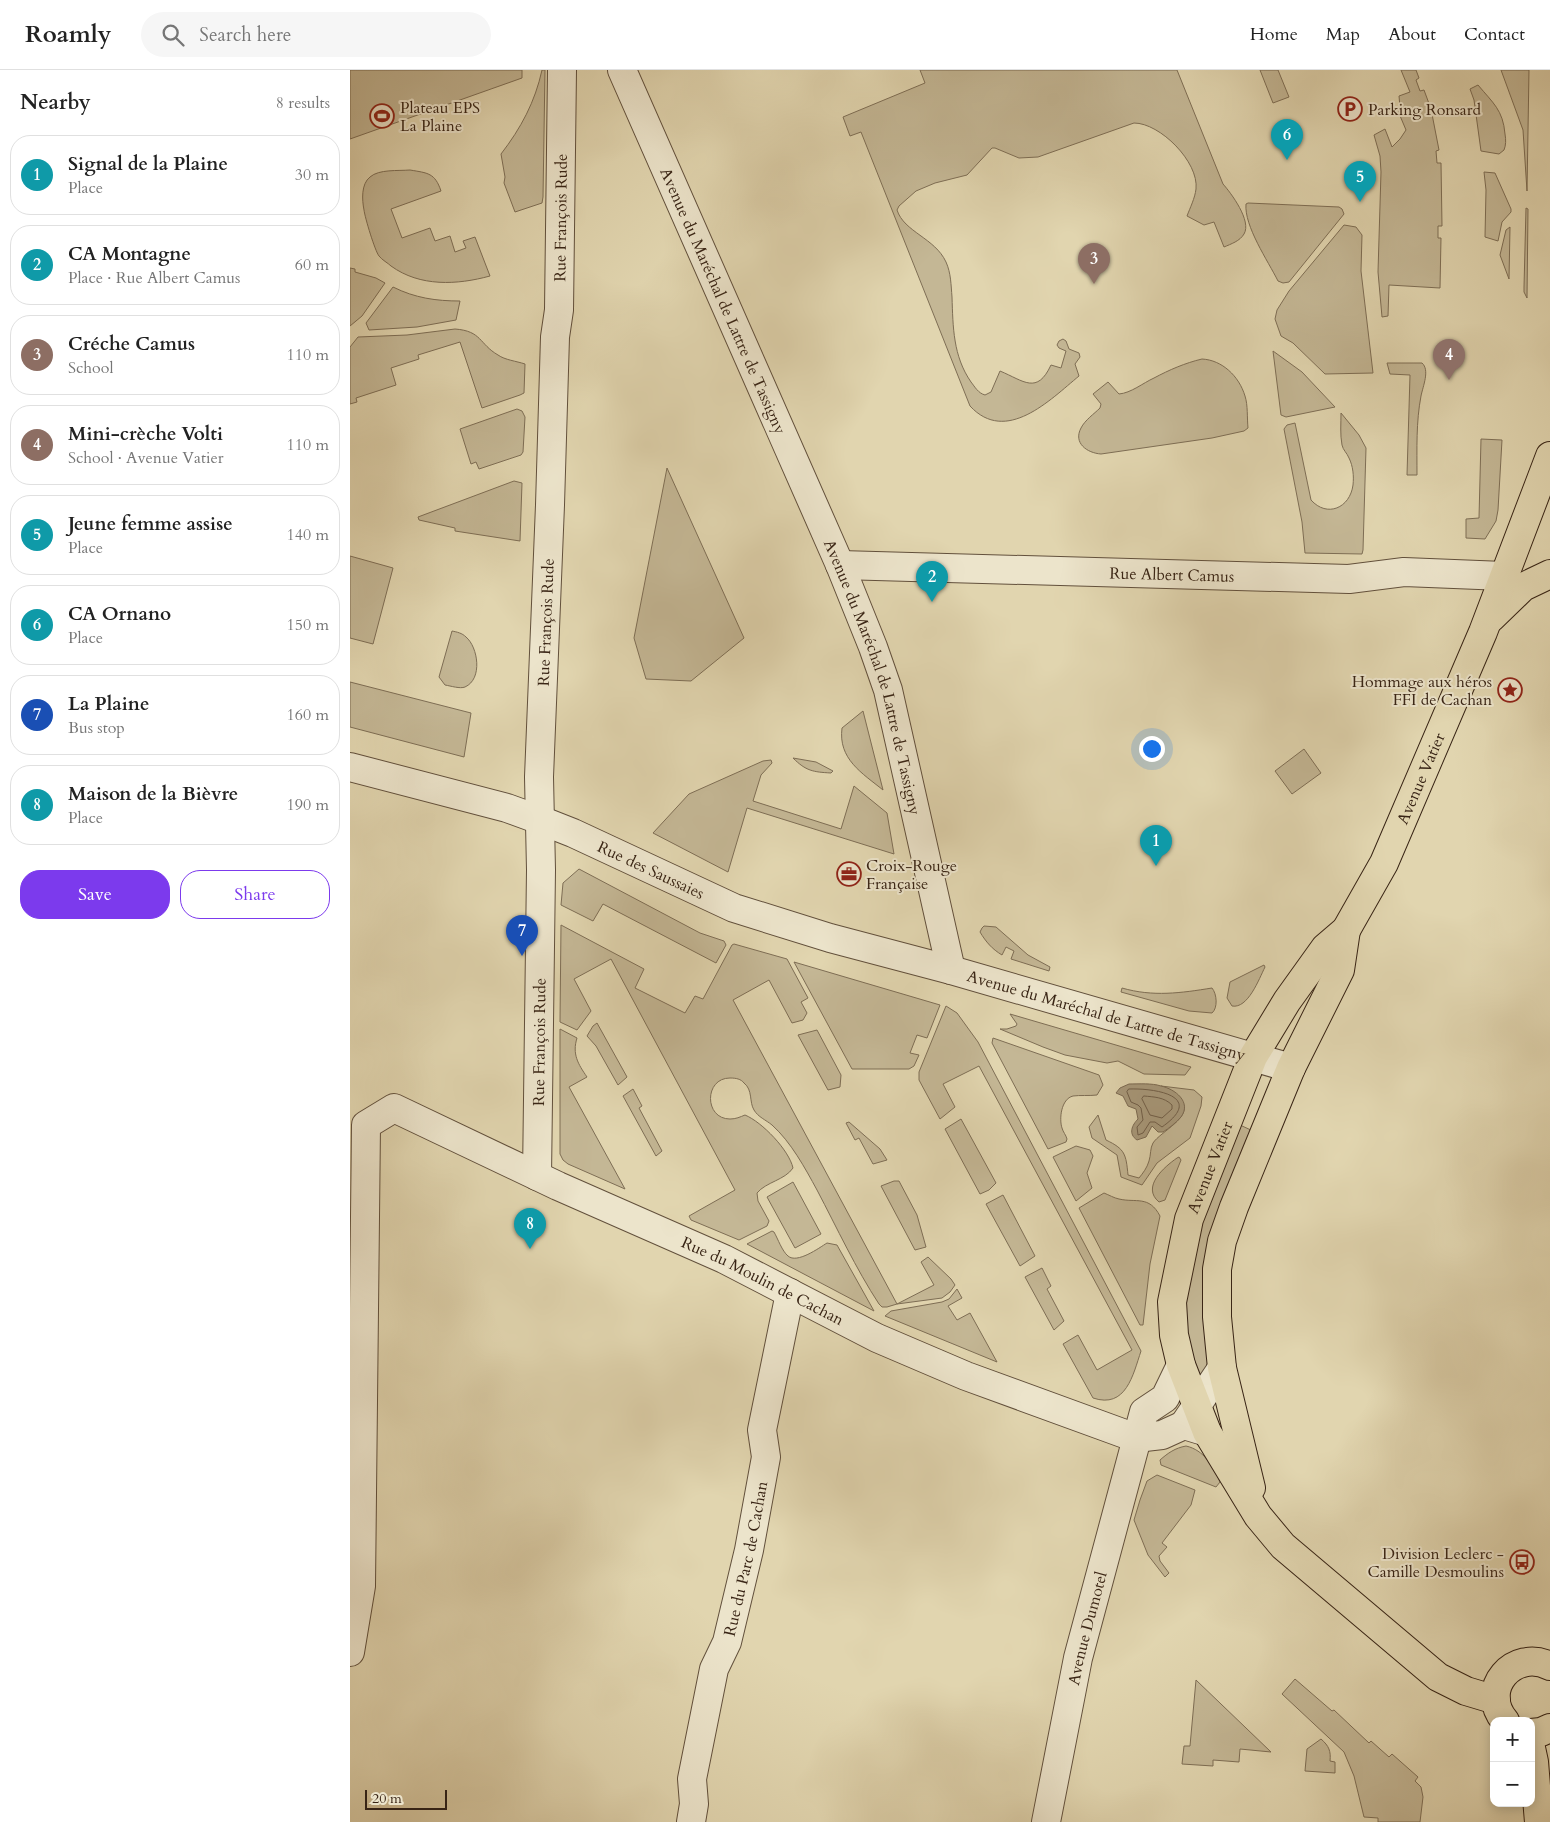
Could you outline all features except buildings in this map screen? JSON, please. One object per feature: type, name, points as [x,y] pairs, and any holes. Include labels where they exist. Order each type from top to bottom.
[{"type":"main road","name":"Avenue Vatier","points":[[1196,1421],[1174,1335],[1172,1302],[1189,1219],[1253,1058],[1287,1001],[1325,948],[1346,930],[1384,863],[1486,622],[1550,456]]},
{"type":"main road","name":"Avenue Vatier","points":[[1486,622],[1523,587],[1550,574]]},
{"type":"main road","name":"Avenue Vatier","points":[[1222,1368],[1217,1317],[1217,1269],[1222,1241],[1291,1068],[1340,970],[1346,930]]},
{"type":"main road","points":[[1222,1368],[1258,1516]]},
{"type":"main road","points":[[1196,1421],[1258,1516],[1283,1546],[1438,1677],[1500,1710]]},
{"type":"main road","points":[[1500,1710],[1498,1684],[1504,1674],[1513,1666],[1530,1661],[1550,1666]]},
{"type":"main road","points":[[1535,1733],[1550,1728]]},
{"type":"main road","points":[[1534,1762],[1539,1822]]},
{"type":"street","name":"Rue François Rude","points":[[537,1176],[541,870],[539,777],[550,523],[555,337],[560,310],[562,70]]},
{"type":"street","name":"Avenue du Maréchal de Lattre de Tassigny","points":[[622,70],[840,565],[873,647],[888,690],[951,970],[1291,1068]]},
{"type":"street","name":"Rue Albert Camus","points":[[840,565],[1349,579],[1404,572],[1504,576]]},
{"type":"street","name":"Rue des Saussaies","points":[[350,766],[507,808],[540,820],[573,833],[734,908],[830,938],[951,970]]},
{"type":"street","name":"Rue du Moulin de Cachan","points":[[350,1652],[361,1586],[366,1126],[394,1108],[537,1176],[716,1255],[877,1338],[966,1376],[1136,1438]]},
{"type":"street","name":"Rue du Parc de Cachan","points":[[691,1822],[694,1804],[692,1779],[714,1669],[727,1642],[749,1550],[766,1458],[762,1430],[790,1293]]},
{"type":"street","points":[[1181,1365],[1165,1398],[1196,1421]]},
{"type":"street","points":[[1196,1421],[1222,1368]]},
{"type":"street","name":"Avenue Dumotel","points":[[1046,1822],[1078,1658],[1136,1438],[1144,1412],[1165,1398]]},
{"type":"street","points":[[1136,1438],[1162,1435],[1196,1421],[1232,1413]]},
{"type":"shaded area","name":"Plateau EPS La Plaine","points":[[350,70],[522,70],[522,78],[350,139]]},
{"type":"shaded area","points":[[542,70],[545,70],[542,203],[515,212],[504,183],[505,177],[501,154],[526,114]]},
{"type":"shaded area","points":[[920,70],[1177,70],[1223,184],[1243,215],[1246,228],[1244,234],[1238,240],[1224,247],[1214,222],[1204,225],[1187,216],[1196,189],[1195,178],[1185,156],[1166,137],[1144,125],[1134,123],[1038,157],[1019,158],[992,148],[967,175],[935,183],[916,191],[897,210],[906,224],[935,247],[946,262],[949,270],[957,352],[965,372],[979,391],[985,395],[991,392],[1000,371],[1023,381],[1035,383],[1046,374],[1051,365],[1061,368],[1066,351],[1057,345],[1063,339],[1066,341],[1069,349],[1079,353],[1080,357],[1075,364],[1079,376],[1041,406],[1027,415],[1013,420],[998,421],[984,417],[970,406],[861,132],[850,136],[843,117],[925,83]]},
{"type":"shaded area","points":[[1260,70],[1278,70],[1289,97],[1273,103]]},
{"type":"shaded area","points":[[1401,70],[1416,70],[1419,78],[1416,80],[1420,91],[1424,90],[1431,109],[1439,150],[1436,151],[1437,163],[1441,163],[1442,226],[1438,226],[1438,238],[1441,238],[1440,288],[1389,285],[1388,316],[1382,317],[1378,272],[1381,172],[1380,156],[1374,135],[1385,129],[1392,147],[1406,130],[1398,111],[1400,107],[1399,96],[1410,92]]},
{"type":"shaded area","points":[[1501,70],[1529,70],[1527,191],[1523,130]]},
{"type":"shaded area","points":[[1478,85],[1493,102],[1502,119],[1505,144],[1504,150],[1499,154],[1481,151],[1474,100],[1470,89]]},
{"type":"shaded area","points":[[410,170],[422,172],[433,177],[441,191],[391,209],[402,238],[430,228],[435,241],[450,236],[455,252],[466,248],[463,241],[475,237],[490,276],[465,281],[426,281],[402,273],[379,256],[363,206],[365,184],[374,174]]},
{"type":"shaded area","points":[[1484,172],[1495,173],[1511,209],[1511,212],[1502,222],[1498,241],[1485,237],[1486,190]]},
{"type":"shaded area","points":[[1246,204],[1339,207],[1344,214],[1289,282],[1283,283],[1278,281],[1253,233],[1246,213]]},
{"type":"shaded area","points":[[1526,208],[1528,209],[1527,298],[1524,292]]},
{"type":"shaded area","points":[[1344,225],[1356,227],[1362,235],[1361,271],[1373,373],[1325,374],[1293,343],[1281,336],[1275,319],[1277,310],[1289,291]]},
{"type":"shaded area","points":[[1510,227],[1509,279],[1500,255],[1506,230]]},
{"type":"shaded area","points":[[350,268],[355,269],[355,272],[376,278],[385,283],[362,316],[350,326]]},
{"type":"shaded area","points":[[393,287],[409,294],[426,298],[460,301],[456,320],[417,327],[369,330],[366,323]]},
{"type":"shaded area","points":[[455,329],[464,330],[475,335],[501,357],[525,364],[524,393],[482,408],[460,342],[418,355],[419,359],[391,368],[396,385],[356,398],[357,402],[350,404],[350,347],[358,337],[407,335]]},
{"type":"shaded area","points":[[1273,351],[1302,372],[1335,407],[1286,417],[1281,415]]},
{"type":"shaded area","points":[[1202,359],[1216,362],[1223,366],[1239,382],[1247,403],[1248,428],[1244,431],[1212,438],[1101,454],[1091,452],[1080,443],[1079,433],[1081,428],[1100,408],[1101,404],[1093,394],[1108,382],[1119,394],[1132,390],[1171,370]]},
{"type":"shaded area","points":[[1387,363],[1422,363],[1426,370],[1418,416],[1417,475],[1407,475],[1410,375],[1390,374]]},
{"type":"shaded area","points":[[517,409],[522,411],[525,417],[523,452],[521,455],[479,469],[476,462],[471,464],[460,429]]},
{"type":"shaded area","points":[[1341,413],[1359,435],[1366,448],[1362,554],[1305,553],[1302,522],[1284,429],[1287,425],[1295,423],[1311,500],[1324,508],[1337,508],[1347,500],[1353,485],[1353,471],[1342,445]]},
{"type":"shaded area","points":[[1481,439],[1502,440],[1498,510],[1496,521],[1485,539],[1466,538],[1466,519],[1479,518]]},
{"type":"shaded area","points":[[667,468],[744,638],[691,681],[646,679],[634,638]]},
{"type":"shaded area","points":[[514,481],[522,483],[520,541],[455,531],[455,528],[419,520],[418,517]]},
{"type":"shaded area","points":[[350,556],[393,568],[373,644],[350,638]]},
{"type":"shaded area","points":[[452,631],[466,637],[476,655],[477,663],[474,677],[471,683],[463,688],[445,685],[439,677]]},
{"type":"shaded area","points":[[350,682],[471,713],[464,757],[350,727]]},
{"type":"shaded area","points":[[863,711],[883,790],[853,764],[844,748],[842,728]]},
{"type":"shaded area","points":[[1304,749],[1321,773],[1292,794],[1275,771]]},
{"type":"shaded area","points":[[793,758],[816,762],[833,771],[831,773],[810,770]]},
{"type":"shaded area","points":[[771,760],[772,763],[761,775],[753,801],[841,829],[854,786],[887,813],[894,854],[747,808],[728,872],[653,833],[689,794],[763,761]]},
{"type":"shaded area","points":[[579,869],[700,933],[724,941],[726,945],[716,963],[603,904],[593,921],[561,905],[563,883]]},
{"type":"shaded area","points":[[561,925],[644,969],[635,988],[685,1013],[695,996],[703,999],[732,945],[787,959],[808,998],[801,1002],[807,1013],[803,1020],[792,1023],[769,980],[733,1000],[897,1304],[882,1307],[879,1304],[855,1263],[808,1173],[785,1139],[756,1112],[749,1089],[738,1079],[730,1078],[715,1084],[710,1098],[715,1113],[730,1119],[745,1115],[752,1119],[767,1130],[781,1145],[793,1168],[790,1172],[765,1186],[757,1193],[758,1201],[769,1221],[767,1226],[739,1240],[691,1220],[689,1216],[735,1190],[611,959],[574,979],[591,1011],[577,1030],[560,1022]]},
{"type":"shaded area","points":[[984,926],[996,927],[1028,955],[1050,967],[1049,971],[1011,959],[1014,951],[1006,947],[1002,955],[998,953],[980,932]]},
{"type":"shaded area","points":[[794,962],[940,1005],[927,1038],[917,1035],[910,1053],[919,1055],[914,1066],[909,1069],[852,1069]]},
{"type":"shaded area","points":[[1264,965],[1265,967],[1260,979],[1248,998],[1238,1006],[1232,1006],[1227,998],[1230,982]]},
{"type":"shaded area","points":[[1122,988],[1133,991],[1178,993],[1212,988],[1216,1004],[1212,1013],[1189,1011],[1121,992]]},
{"type":"shaded area","points":[[946,1006],[957,1013],[978,1042],[1141,1351],[1135,1370],[1126,1388],[1113,1399],[1093,1398],[1063,1344],[1078,1335],[1097,1370],[1132,1350],[979,1066],[943,1084],[955,1107],[940,1119],[919,1080],[919,1072]]},
{"type":"shaded area","points":[[1010,1014],[1191,1067],[1185,1075],[1144,1074],[1118,1061],[1107,1063],[1065,1055],[1000,1029],[1016,1026],[1017,1024]]},
{"type":"shaded area","points":[[597,1023],[627,1077],[618,1085],[596,1046],[587,1036]]},
{"type":"shaded area","points":[[560,1029],[577,1038],[575,1049],[577,1059],[587,1077],[569,1087],[625,1189],[568,1164],[560,1154]]},
{"type":"shaded area","points":[[817,1030],[841,1075],[840,1087],[828,1090],[798,1035]]},
{"type":"shaded area","points":[[993,1038],[1099,1075],[1103,1085],[1097,1095],[1073,1096],[1063,1105],[1061,1124],[1067,1139],[1066,1142],[1048,1149],[992,1043]]},
{"type":"shaded area","points":[[1161,1086],[1194,1090],[1202,1097],[1201,1106],[1190,1138],[1157,1163],[1142,1185],[1121,1177],[1117,1155],[1092,1138],[1089,1127],[1098,1115],[1106,1140],[1121,1149],[1125,1157],[1128,1175],[1139,1178],[1150,1159],[1153,1143],[1180,1119],[1183,1113],[1184,1108],[1180,1099],[1173,1092]]},
{"type":"shaded area","points":[[633,1089],[642,1106],[639,1108],[662,1151],[656,1156],[623,1096]]},
{"type":"shaded area","points":[[961,1119],[996,1183],[989,1190],[980,1194],[945,1129]]},
{"type":"shaded area","points":[[849,1122],[880,1149],[887,1160],[873,1164],[859,1138],[855,1140],[846,1123]]},
{"type":"shaded area","points":[[1240,1125],[1253,1131],[1209,1361],[1202,1374],[1197,1374],[1181,1315],[1202,1218]]},
{"type":"shaded area","points":[[1076,1146],[1090,1150],[1093,1156],[1087,1173],[1092,1188],[1076,1201],[1053,1157]]},
{"type":"shaded area","points":[[1179,1157],[1181,1160],[1165,1200],[1159,1202],[1152,1190],[1153,1184],[1161,1172]]},
{"type":"shaded area","points":[[899,1181],[917,1215],[926,1247],[915,1250],[881,1186]]},
{"type":"shaded area","points":[[793,1182],[821,1234],[795,1248],[767,1197]]},
{"type":"shaded area","points":[[1104,1193],[1119,1199],[1147,1202],[1156,1209],[1160,1216],[1150,1264],[1143,1325],[1140,1325],[1079,1208]]},
{"type":"shaded area","points":[[1003,1195],[1035,1256],[1020,1266],[986,1204]]},
{"type":"shaded area","points":[[772,1231],[784,1251],[792,1258],[802,1257],[827,1243],[837,1245],[874,1311],[747,1244]]},
{"type":"shaded area","points":[[928,1257],[955,1285],[942,1298],[897,1304],[934,1285],[921,1262]]},
{"type":"shaded area","points":[[1042,1268],[1051,1286],[1047,1289],[1064,1321],[1054,1330],[1025,1277]]},
{"type":"shaded area","points":[[957,1289],[962,1298],[948,1306],[957,1320],[970,1313],[997,1362],[885,1316],[891,1311],[942,1302],[949,1299]]},
{"type":"shaded area","points":[[1186,1446],[1198,1451],[1211,1465],[1220,1482],[1216,1487],[1161,1465],[1160,1460],[1166,1455],[1175,1449]]},
{"type":"shaded area","points":[[1157,1475],[1195,1490],[1191,1505],[1162,1543],[1167,1547],[1159,1556],[1160,1561],[1169,1573],[1165,1577],[1148,1555],[1134,1520],[1147,1481]]},
{"type":"shaded area","points":[[1295,1679],[1332,1711],[1334,1710],[1369,1743],[1371,1741],[1389,1757],[1392,1754],[1418,1777],[1415,1781],[1421,1787],[1423,1797],[1420,1822],[1378,1822],[1378,1818],[1364,1817],[1354,1776],[1344,1752],[1282,1694]]},
{"type":"shaded area","points":[[1196,1680],[1271,1752],[1240,1749],[1239,1762],[1213,1760],[1213,1766],[1182,1764],[1184,1746],[1190,1746]]},
{"type":"shaded area","points":[[1321,1739],[1329,1749],[1330,1761],[1335,1762],[1335,1773],[1305,1771],[1307,1749]]},
{"type":"water","points":[[1129,1084],[1154,1084],[1172,1090],[1183,1101],[1184,1111],[1181,1117],[1163,1132],[1158,1132],[1152,1126],[1146,1137],[1137,1140],[1132,1132],[1134,1124],[1138,1119],[1136,1109],[1128,1106],[1123,1096],[1116,1093],[1120,1088]]},
{"type":"place","name":"Parking Ronsard","points":[[1350,109]]},
{"type":"place","name":"Plateau EPS La Plaine","points":[[382,116]]},
{"type":"place","name":"CA Ornano","points":[[1287,160]]},
{"type":"place","name":"Jeune femme assise","points":[[1360,202]]},
{"type":"place","name":"Créche Camus","points":[[1094,284]]},
{"type":"place","name":"Mini-crèche Volti","points":[[1449,380]]},
{"type":"place","name":"CA Montagne","points":[[932,602]]},
{"type":"place","name":"Hommage aux héros FFI de Cachan","points":[[1510,690]]},
{"type":"place","name":"Signal de la Plaine","points":[[1156,866]]},
{"type":"place","name":"Croix-Rouge Française","points":[[849,874]]},
{"type":"place","name":"La Plaine","points":[[522,956]]},
{"type":"place","name":"Maison de la Bièvre","points":[[530,1249]]},
{"type":"place","name":"Division Leclerc - Camille Desmoulins","points":[[1522,1562]]}]
